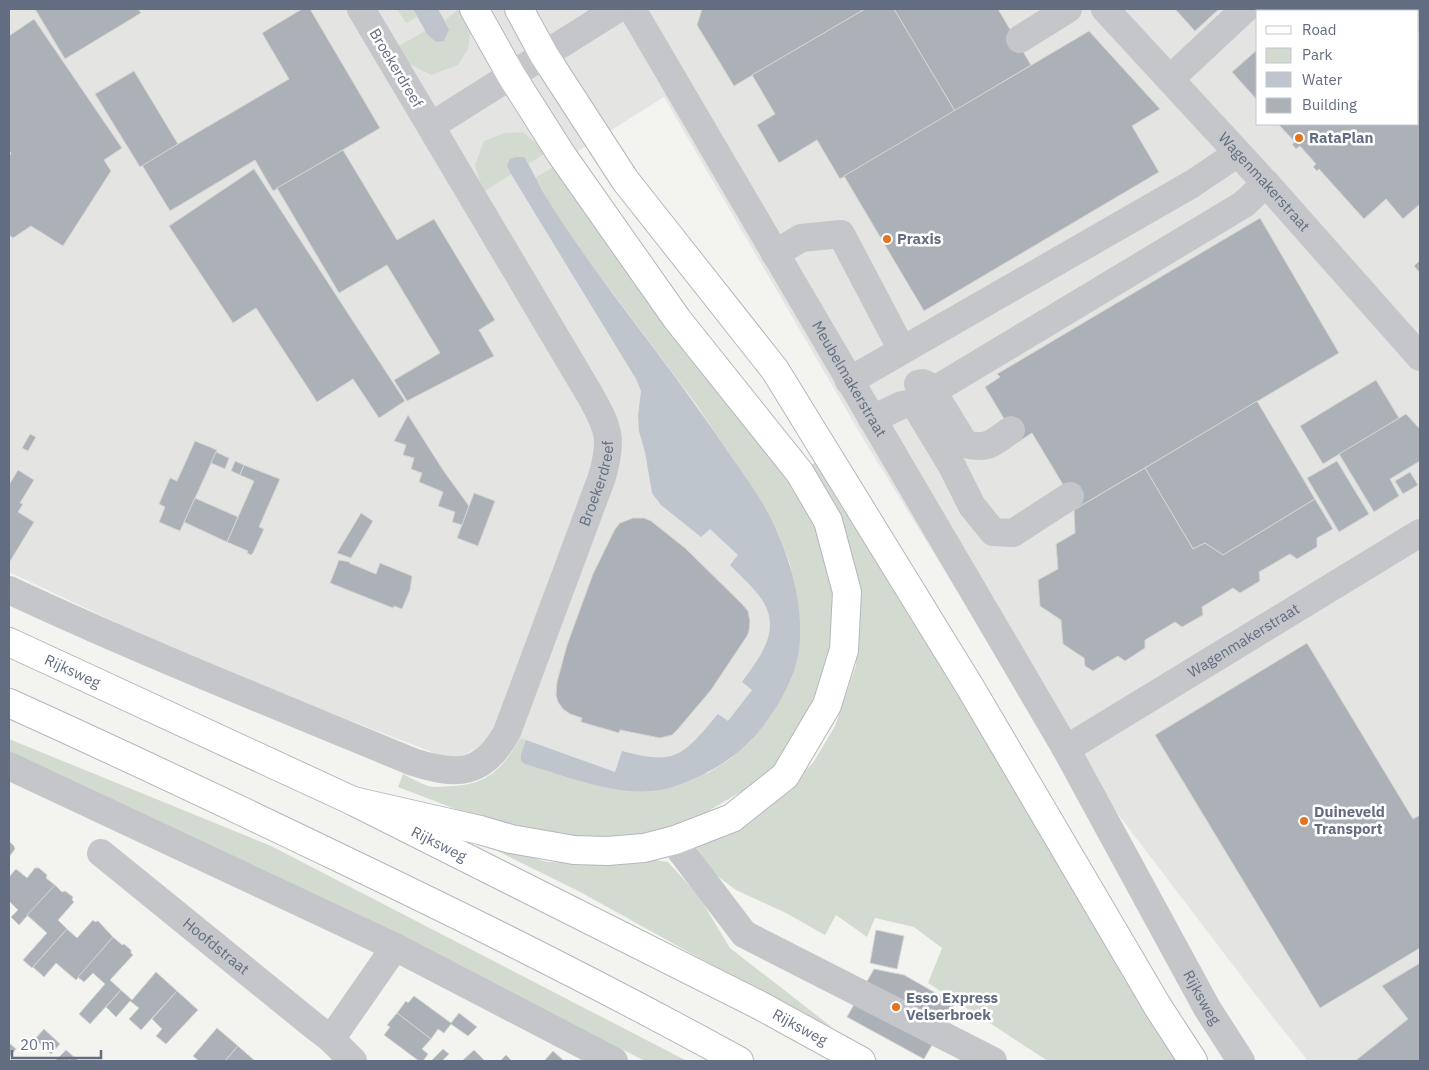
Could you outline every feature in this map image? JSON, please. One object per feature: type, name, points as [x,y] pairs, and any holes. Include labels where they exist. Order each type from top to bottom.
[{"type":"main road","points":[[354,801],[480,830],[510,839],[574,850],[607,851],[644,848],[675,840],[732,818],[785,776],[827,705],[844,650],[848,592],[828,521],[800,473],[677,319],[561,154],[511,75],[474,9]]},
{"type":"main road","points":[[519,9],[544,55],[625,180],[775,370],[970,688],[1148,990],[1193,1061]]},
{"type":"main road","name":"Rijksweg","points":[[9,642],[354,801],[761,1006],[861,1061]]},
{"type":"main road","points":[[9,703],[155,769],[452,912],[663,1019],[739,1061]]},
{"type":"street","name":"Broekerdreef","points":[[9,590],[60,614],[413,762],[436,769],[456,771],[472,767],[486,760],[499,747],[507,732],[602,477],[608,456],[609,437],[604,419],[595,403],[361,9]]},
{"type":"street","points":[[431,126],[617,9]]},
{"type":"street","name":"Meubelmakerstraat","points":[[632,9],[1066,749]]},
{"type":"street","points":[[1020,39],[1068,9]]},
{"type":"street","name":"Wagenmakerstraat","points":[[1105,9],[1266,183],[1420,357]]},
{"type":"street","points":[[1170,79],[1245,9]]},
{"type":"street","points":[[861,401],[902,350],[1183,189],[1238,153]]},
{"type":"street","points":[[933,391],[1244,204],[1266,183]]},
{"type":"street","points":[[775,254],[801,238],[840,234],[902,350]]},
{"type":"street","points":[[861,401],[899,386],[923,383],[933,391],[965,444],[979,448],[992,443],[1011,430]]},
{"type":"street","points":[[861,401],[902,405],[914,403],[952,466],[972,506],[992,532],[1013,533],[1070,496]]},
{"type":"street","name":"Wagenmakerstraat","points":[[1066,749],[1420,533]]},
{"type":"street","name":"Rijksweg","points":[[1066,749],[1207,1008],[1241,1061]]},
{"type":"street","points":[[9,766],[395,946],[614,1061]]},
{"type":"street","points":[[675,840],[681,851],[744,934],[993,1061]]},
{"type":"street","name":"Hoofdstraat","points":[[101,852],[331,1039],[354,1061]]},
{"type":"street","points":[[331,1039],[395,946]]},
{"type":"shaded area","points":[[9,9],[1420,9],[1420,1061],[1308,1061],[1268,1011],[996,654],[864,440],[664,97],[527,183],[729,496],[784,643],[721,746],[631,784],[529,754],[488,739],[476,749],[459,757],[442,756],[204,664],[9,572]]},
{"type":"green space","points":[[397,9],[413,9],[417,17],[406,23]]},
{"type":"green space","points":[[459,9],[462,9],[471,27],[468,49],[458,65],[431,75],[410,64],[397,47],[425,31],[427,34],[449,29],[445,20]]},
{"type":"green space","points":[[523,132],[547,152],[483,192],[475,165],[484,141],[504,133]]},
{"type":"green space","points":[[556,165],[785,471],[808,510],[818,532],[832,588],[834,613],[833,640],[820,693],[775,767],[756,783],[705,813],[682,823],[644,834],[591,838],[535,832],[476,817],[398,787],[403,774],[431,787],[465,785],[475,782],[485,778],[501,766],[521,738],[526,740],[521,754],[595,784],[708,773],[730,759],[751,741],[799,651],[799,616],[790,564],[779,535],[763,505],[696,404],[561,222],[535,178]]},
{"type":"green space","points":[[822,459],[1190,1061],[1048,1061],[928,983],[942,948],[914,927],[875,918],[867,937],[836,915],[825,935],[786,913],[736,890],[708,869],[695,844],[770,803],[813,763],[835,726],[856,665],[857,590],[846,532],[809,466]]},
{"type":"green space","points":[[9,739],[271,846],[687,1061],[645,1061],[399,936],[9,757]]},
{"type":"green space","points":[[477,841],[547,862],[610,864],[649,859],[668,862],[698,895],[730,948],[833,1028],[770,997],[582,893]]},
{"type":"water","points":[[413,9],[438,9],[449,29],[444,41],[436,42],[427,34]]},
{"type":"water","points":[[524,157],[542,190],[599,275],[692,400],[753,488],[780,537],[797,594],[800,632],[797,661],[783,696],[769,718],[742,749],[719,766],[682,783],[660,790],[626,791],[591,784],[525,764],[521,761],[521,754],[526,740],[615,772],[622,751],[655,757],[667,757],[678,754],[696,739],[718,714],[728,721],[752,690],[742,682],[755,664],[769,635],[769,614],[757,593],[730,565],[738,555],[710,529],[701,537],[661,505],[652,493],[645,452],[639,431],[638,416],[641,391],[636,379],[511,174],[507,166],[510,159]]},
{"type":"building","points":[[35,9],[138,9],[141,13],[65,59]]},
{"type":"building","points":[[302,9],[310,9],[380,128],[273,191],[255,160],[170,211],[142,165],[289,79],[262,33]]},
{"type":"building","points":[[702,9],[865,9],[734,86],[697,25]]},
{"type":"building","points":[[865,9],[894,9],[955,111],[840,179],[817,140],[779,163],[757,125],[775,114],[752,75]]},
{"type":"building","points":[[894,9],[998,9],[1031,65],[955,111]]},
{"type":"building","points":[[1175,9],[1219,9],[1195,31]]},
{"type":"building","points":[[1354,9],[1355,10],[1300,10]]},
{"type":"building","points":[[1354,9],[1420,9],[1420,31],[1419,10]]},
{"type":"building","points":[[34,19],[122,148],[104,160],[111,171],[63,246],[31,226],[13,238],[9,235],[9,156],[11,154],[9,150],[9,36]]},
{"type":"building","points":[[1089,31],[1160,109],[1132,126],[1159,172],[924,311],[844,176]]},
{"type":"building","points":[[1256,51],[1256,99],[1232,72]]},
{"type":"building","points":[[134,71],[178,144],[140,167],[95,94]]},
{"type":"building","points":[[1419,80],[1420,204],[1403,219],[1386,199],[1364,219],[1319,169],[1317,171],[1313,167],[1316,164],[1300,146],[1296,149],[1292,144],[1295,142],[1279,125],[1419,125]]},
{"type":"building","points":[[343,150],[397,240],[434,219],[495,320],[479,330],[494,356],[407,401],[394,380],[440,353],[387,265],[339,293],[277,188]]},
{"type":"building","points":[[254,169],[405,401],[379,418],[353,379],[317,402],[256,308],[233,323],[169,226]]},
{"type":"building","points":[[1260,218],[1339,353],[1077,508],[1032,433],[1018,442],[985,387],[1000,377],[997,374]]},
{"type":"building","points":[[1420,260],[1420,273],[1414,266]]},
{"type":"building","points":[[1376,380],[1399,418],[1323,464],[1300,426]]},
{"type":"building","points":[[1257,401],[1315,499],[1223,555],[1205,543],[1193,549],[1145,468]]},
{"type":"building","points":[[1406,414],[1420,429],[1420,461],[1390,479],[1399,496],[1374,512],[1339,454]]},
{"type":"building","points":[[408,415],[443,470],[469,506],[462,525],[452,522],[455,512],[438,506],[443,492],[419,482],[422,473],[411,469],[414,458],[403,455],[406,445],[394,441]]},
{"type":"building","points":[[30,434],[36,437],[28,451],[22,448]]},
{"type":"building","points":[[195,441],[217,450],[180,531],[159,522],[165,507],[159,504],[170,478],[177,481]]},
{"type":"building","points":[[216,452],[229,458],[225,469],[211,463]]},
{"type":"building","points":[[235,461],[244,465],[240,475],[231,471]]},
{"type":"building","points":[[1337,461],[1369,514],[1339,532],[1307,478]]},
{"type":"building","points":[[244,465],[280,479],[259,527],[264,529],[251,555],[247,553],[248,551],[227,542],[254,481],[240,475]]},
{"type":"building","points":[[1145,468],[1193,549],[1205,543],[1223,555],[1315,499],[1333,529],[1317,538],[1317,547],[1297,559],[1290,554],[1259,572],[1260,581],[1240,593],[1233,588],[1202,607],[1203,615],[1182,627],[1175,622],[1145,640],[1145,648],[1125,661],[1118,656],[1093,671],[1085,666],[1084,658],[1063,644],[1061,620],[1040,606],[1038,580],[1058,569],[1056,544],[1075,533],[1074,510]]},
{"type":"building","points":[[18,470],[34,480],[20,503],[23,504],[18,512],[34,522],[9,563],[9,485]]},
{"type":"building","points":[[1410,472],[1418,485],[1403,494],[1395,481]]},
{"type":"building","points":[[474,493],[495,501],[478,546],[457,538]]},
{"type":"building","points":[[195,498],[238,517],[227,542],[184,522]]},
{"type":"building","points":[[361,513],[373,521],[351,558],[337,553]]},
{"type":"building","points":[[633,518],[644,518],[651,521],[685,548],[742,604],[748,611],[750,621],[747,636],[711,690],[672,735],[660,738],[620,730],[619,733],[581,722],[582,718],[570,714],[563,709],[556,695],[557,682],[567,645],[593,574],[615,529],[620,523]]},
{"type":"building","points":[[339,560],[350,562],[376,574],[380,563],[412,576],[410,590],[402,609],[394,606],[393,608],[330,583]]},
{"type":"building","points":[[1307,643],[1413,819],[1420,815],[1420,948],[1320,1008],[1155,735]]},
{"type":"building","points":[[9,841],[15,849],[9,857]]},
{"type":"building","points":[[35,868],[39,868],[47,875],[46,878],[55,885],[19,925],[11,917],[18,910],[9,901],[9,877],[16,869],[27,878]]},
{"type":"building","points":[[55,885],[62,892],[65,891],[73,897],[72,900],[74,902],[58,920],[67,929],[32,968],[23,960],[47,933],[27,915]]},
{"type":"building","points":[[93,920],[95,922],[98,921],[113,937],[76,980],[56,963],[44,977],[33,967],[67,929],[77,938]]},
{"type":"building","points":[[876,930],[904,936],[897,969],[870,963]]},
{"type":"building","points":[[113,937],[131,950],[133,955],[110,980],[121,990],[90,1024],[79,1014],[105,984],[93,973],[84,982],[78,977]]},
{"type":"building","points":[[1420,963],[1420,1061],[1355,1061],[1408,1019],[1382,986]]},
{"type":"building","points":[[874,969],[904,975],[955,1004],[924,1059],[847,1017]]},
{"type":"building","points":[[156,972],[177,991],[141,1030],[129,1019],[139,1008],[130,1001],[116,1017],[106,1007],[121,990],[132,1000]]},
{"type":"building","points":[[177,991],[198,1010],[166,1044],[156,1036],[162,1029],[152,1019]]},
{"type":"building","points":[[414,996],[451,1023],[459,1013],[477,1027],[468,1036],[451,1024],[444,1033],[438,1029],[431,1039],[397,1013],[406,1001],[408,1003]]},
{"type":"building","points":[[397,1013],[431,1039],[422,1049],[428,1054],[423,1061],[419,1061],[384,1035],[390,1027],[387,1025]]},
{"type":"building","points":[[217,1028],[238,1046],[225,1061],[199,1061],[193,1056]]},
{"type":"building","points":[[44,1029],[60,1044],[51,1054],[35,1039]]},
{"type":"building","points":[[9,1043],[16,1049],[9,1057]]},
{"type":"building","points":[[238,1046],[255,1061],[225,1061]]},
{"type":"building","points":[[443,1049],[449,1054],[442,1061],[431,1061]]},
{"type":"building","points":[[66,1050],[73,1056],[68,1061],[57,1061],[56,1060]]},
{"type":"building","points":[[474,1050],[485,1061],[462,1061]]},
{"type":"building","points":[[553,1051],[563,1060],[562,1061],[545,1060]]},
{"type":"building","points":[[506,1055],[512,1061],[500,1061]]},
{"type":"building","points":[[73,1056],[79,1061],[68,1061]]},
{"type":"place","name":"RataPlan","points":[[1299,138]]},
{"type":"place","name":"Praxis","points":[[887,239]]},
{"type":"place","name":"Duineveld Transport","points":[[1304,821]]},
{"type":"place","name":"Esso Express Velserbroek","points":[[896,1007]]}]
